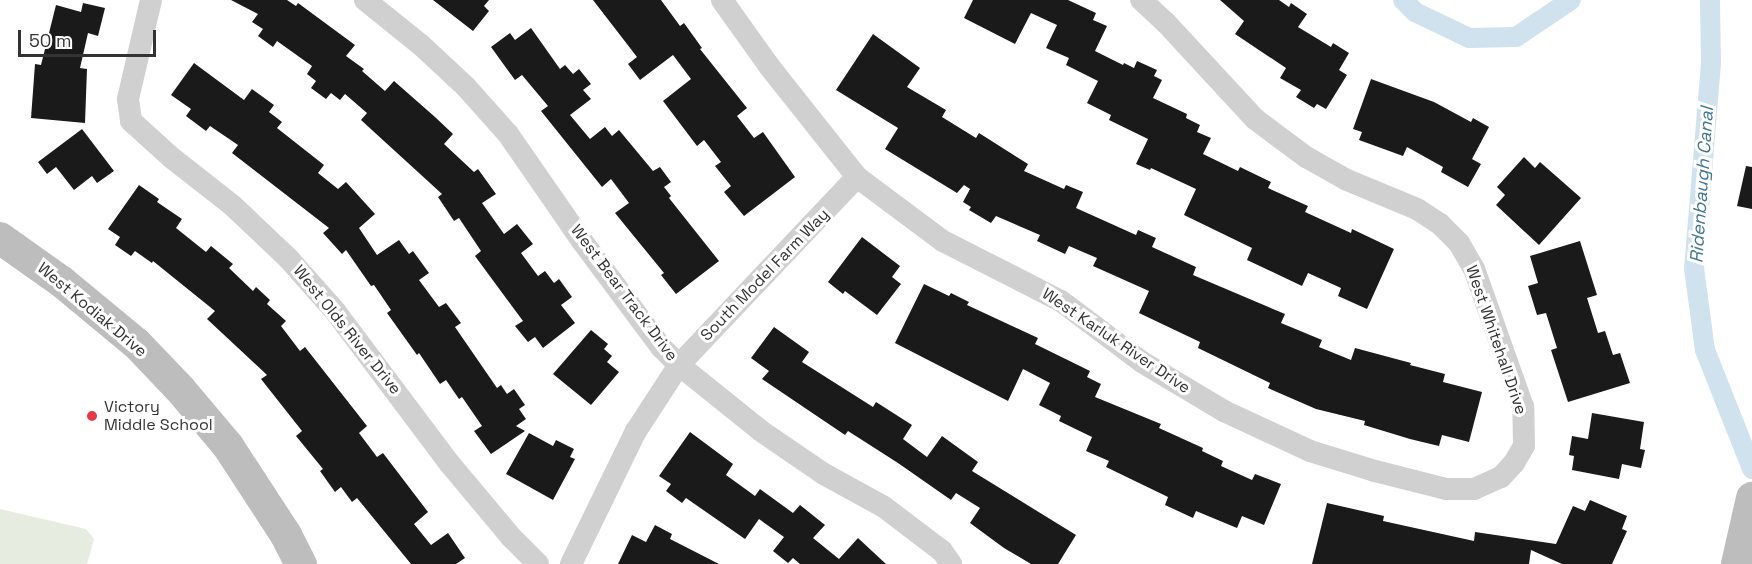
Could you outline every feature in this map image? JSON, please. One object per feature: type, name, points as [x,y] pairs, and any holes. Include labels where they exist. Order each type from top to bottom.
[{"type":"street","name":"West Olds River Drive","points":[[151,0],[128,99],[131,121],[172,158],[232,205],[288,258],[335,311],[450,464],[511,537],[538,564]]},
{"type":"street","name":"West Bear Track Drive","points":[[365,0],[422,45],[466,87],[508,134],[582,241],[661,347],[679,365],[761,431],[824,474],[884,507],[942,551],[951,564]]},
{"type":"street","name":"West Karluk River Drive","points":[[722,0],[769,66],[857,177],[943,241],[1061,301],[1142,362],[1224,411],[1311,451],[1375,471],[1446,489],[1474,489],[1501,477]]},
{"type":"street","name":"West Whitehall Drive","points":[[1141,0],[1166,23],[1220,84],[1264,126],[1306,157],[1347,180],[1416,209],[1440,224],[1459,243],[1474,269],[1523,406],[1524,446],[1514,463],[1501,477]]},
{"type":"street","name":"South Model Farm Way","points":[[571,564],[636,431],[679,365],[857,177]]},
{"type":"street","name":"West Kodiak Drive","points":[[0,238],[62,282],[137,344],[180,389],[228,446],[286,535],[301,564]]},
{"type":"street","points":[[1737,564],[1752,498]]},
{"type":"shaded area","points":[[0,509],[86,529],[94,539],[87,564],[0,564]]},
{"type":"building","points":[[231,0],[287,0],[296,6],[298,3],[355,45],[346,56],[364,69],[362,71],[385,91],[394,81],[435,117],[453,134],[444,144],[474,172],[478,169],[496,194],[482,203],[504,234],[517,224],[533,244],[521,253],[538,276],[545,271],[554,283],[559,279],[572,297],[561,305],[575,323],[543,348],[535,337],[528,342],[515,326],[523,321],[475,256],[481,251],[459,218],[454,221],[438,197],[442,194],[361,120],[367,113],[345,94],[340,100],[331,93],[326,99],[311,88],[316,81],[307,74],[312,66],[277,41],[273,47],[258,36],[263,29],[252,22],[258,14]]},
{"type":"building","points":[[433,0],[489,0],[484,6],[489,11],[473,31]]},
{"type":"building","points":[[593,0],[661,0],[680,26],[684,23],[702,48],[700,49],[747,108],[737,116],[754,138],[763,132],[795,177],[744,216],[724,192],[731,186],[715,166],[721,162],[704,140],[697,146],[663,101],[691,79],[673,55],[640,80],[628,64],[637,57]]},
{"type":"building","points":[[973,0],[1068,0],[1096,13],[1093,20],[1107,26],[1095,51],[1123,65],[1124,63],[1134,68],[1137,61],[1157,70],[1154,76],[1162,80],[1153,98],[1187,114],[1186,118],[1200,125],[1197,132],[1211,138],[1203,154],[1238,171],[1240,167],[1271,182],[1268,188],[1308,206],[1305,212],[1351,233],[1352,229],[1394,249],[1367,309],[1338,296],[1341,288],[1308,273],[1302,286],[1247,260],[1252,248],[1184,215],[1196,189],[1151,168],[1150,170],[1136,164],[1148,139],[1109,120],[1111,115],[1087,103],[1098,81],[1066,65],[1069,58],[1046,48],[1057,25],[1031,13],[1015,44],[964,18]]},
{"type":"building","points":[[1220,0],[1279,0],[1289,7],[1291,3],[1307,14],[1298,27],[1331,47],[1333,43],[1349,53],[1339,70],[1347,75],[1326,109],[1317,104],[1314,108],[1296,97],[1301,90],[1280,78],[1286,68],[1235,34],[1244,21]]},
{"type":"building","points":[[83,3],[105,8],[98,36],[88,33],[80,68],[87,69],[85,123],[31,118],[35,64],[41,65],[56,5],[81,12]]},
{"type":"building","points":[[531,28],[560,69],[565,65],[573,74],[579,69],[591,84],[583,90],[591,99],[570,115],[590,139],[605,127],[612,136],[619,130],[653,171],[660,167],[671,182],[664,187],[671,196],[669,198],[719,261],[676,294],[661,275],[664,273],[615,213],[629,203],[611,179],[602,187],[541,111],[548,106],[522,75],[515,80],[491,47],[510,33],[515,40]]},
{"type":"building","points":[[873,34],[920,68],[907,87],[946,110],[942,117],[976,138],[979,133],[1028,164],[1024,171],[1064,189],[1066,185],[1083,192],[1076,208],[1136,235],[1138,230],[1156,238],[1152,247],[1196,267],[1193,275],[1285,314],[1281,323],[1322,340],[1319,347],[1351,360],[1355,348],[1411,363],[1410,365],[1445,374],[1443,382],[1482,392],[1469,442],[1442,435],[1439,446],[1410,439],[1364,425],[1365,421],[1316,409],[1268,388],[1270,383],[1198,348],[1200,342],[1139,313],[1149,291],[1093,266],[1097,258],[1069,246],[1065,254],[1037,241],[1040,235],[996,216],[991,223],[969,210],[971,207],[963,202],[970,189],[964,185],[957,193],[885,149],[898,128],[836,90]]},
{"type":"building","points":[[194,63],[244,100],[252,89],[274,105],[269,112],[282,122],[277,128],[324,165],[318,173],[338,189],[346,182],[375,214],[359,228],[377,255],[399,240],[409,254],[413,251],[429,273],[419,280],[439,307],[446,303],[461,323],[455,327],[497,388],[501,385],[507,394],[514,389],[525,405],[519,409],[526,419],[516,426],[525,431],[491,454],[474,431],[482,426],[462,397],[459,399],[446,380],[440,384],[419,353],[417,355],[387,313],[391,310],[374,285],[371,286],[346,250],[342,254],[323,233],[329,228],[232,153],[238,145],[210,126],[206,131],[186,116],[191,109],[171,95]]},
{"type":"building","points":[[1371,79],[1434,102],[1471,122],[1473,118],[1489,127],[1472,159],[1481,164],[1468,187],[1441,172],[1443,167],[1407,147],[1403,156],[1359,140],[1362,132],[1353,129]]},
{"type":"building","points":[[82,129],[114,171],[97,183],[92,176],[74,190],[56,167],[47,174],[38,162]]},
{"type":"building","points":[[1524,157],[1535,168],[1540,162],[1581,198],[1539,245],[1496,205],[1505,195],[1497,187]]},
{"type":"building","points":[[1746,166],[1752,167],[1752,209],[1737,206]]},
{"type":"building","points":[[139,185],[159,199],[157,202],[182,219],[176,228],[206,252],[211,246],[233,264],[229,268],[253,291],[256,287],[270,300],[267,304],[286,321],[281,326],[300,351],[305,347],[367,426],[359,433],[377,457],[383,453],[428,512],[414,524],[431,545],[448,533],[465,558],[456,564],[411,564],[357,498],[352,502],[341,487],[335,492],[320,471],[323,469],[296,436],[302,431],[261,379],[267,375],[207,319],[215,311],[153,261],[152,263],[135,251],[131,256],[115,245],[120,237],[108,229]]},
{"type":"building","points":[[862,237],[900,266],[892,277],[901,284],[877,315],[845,291],[843,294],[828,282]]},
{"type":"building","points":[[1580,241],[1597,295],[1587,298],[1598,333],[1605,331],[1613,355],[1620,353],[1630,383],[1568,402],[1551,350],[1557,348],[1546,313],[1537,315],[1528,286],[1538,283],[1530,256]]},
{"type":"building","points":[[924,284],[949,296],[951,293],[969,302],[967,305],[1038,338],[1035,344],[1090,371],[1087,377],[1101,384],[1095,397],[1161,424],[1159,428],[1203,448],[1202,451],[1223,461],[1221,466],[1252,480],[1255,474],[1281,484],[1264,525],[1242,516],[1237,528],[1196,511],[1193,518],[1165,505],[1168,497],[1106,467],[1109,461],[1086,451],[1092,437],[1059,421],[1061,416],[1039,405],[1050,383],[1023,369],[1008,401],[895,343]]},
{"type":"building","points":[[774,327],[809,352],[802,362],[873,407],[876,402],[912,425],[903,439],[927,457],[942,436],[978,462],[972,471],[1076,535],[1058,564],[1031,564],[1004,548],[970,523],[980,508],[956,493],[951,500],[898,463],[848,431],[845,435],[762,379],[769,371],[751,358]]},
{"type":"building","points":[[591,330],[608,344],[604,349],[612,356],[607,362],[619,372],[591,405],[553,374]]},
{"type":"building","points":[[1592,413],[1644,422],[1640,449],[1645,450],[1641,468],[1622,464],[1619,479],[1572,470],[1574,456],[1569,455],[1572,436],[1588,439]]},
{"type":"building","points":[[690,432],[733,464],[726,475],[755,496],[760,489],[793,513],[800,505],[825,525],[813,538],[839,559],[858,538],[886,564],[800,564],[793,558],[788,563],[773,551],[784,537],[759,519],[745,539],[686,498],[682,503],[666,491],[671,484],[659,476]]},
{"type":"building","points":[[529,433],[553,446],[556,440],[574,449],[570,457],[575,459],[553,500],[506,474]]},
{"type":"building","points":[[1590,500],[1627,516],[1622,529],[1627,531],[1612,564],[1562,564],[1531,550],[1529,564],[1312,564],[1327,503],[1384,516],[1383,521],[1474,541],[1475,532],[1556,544],[1573,506],[1585,511]]},
{"type":"building","points":[[655,525],[672,534],[670,539],[719,564],[618,564],[632,535],[646,542]]},
{"type":"waterway","name":"Ridenbaugh Canal","points":[[1403,0],[1415,12],[1469,38],[1516,37],[1571,0]]},
{"type":"waterway","name":"Ridenbaugh Canal","points":[[1710,0],[1711,63],[1694,268],[1705,350],[1752,469]]},
{"type":"place","name":"Victory Middle School","points":[[92,416]]}]
